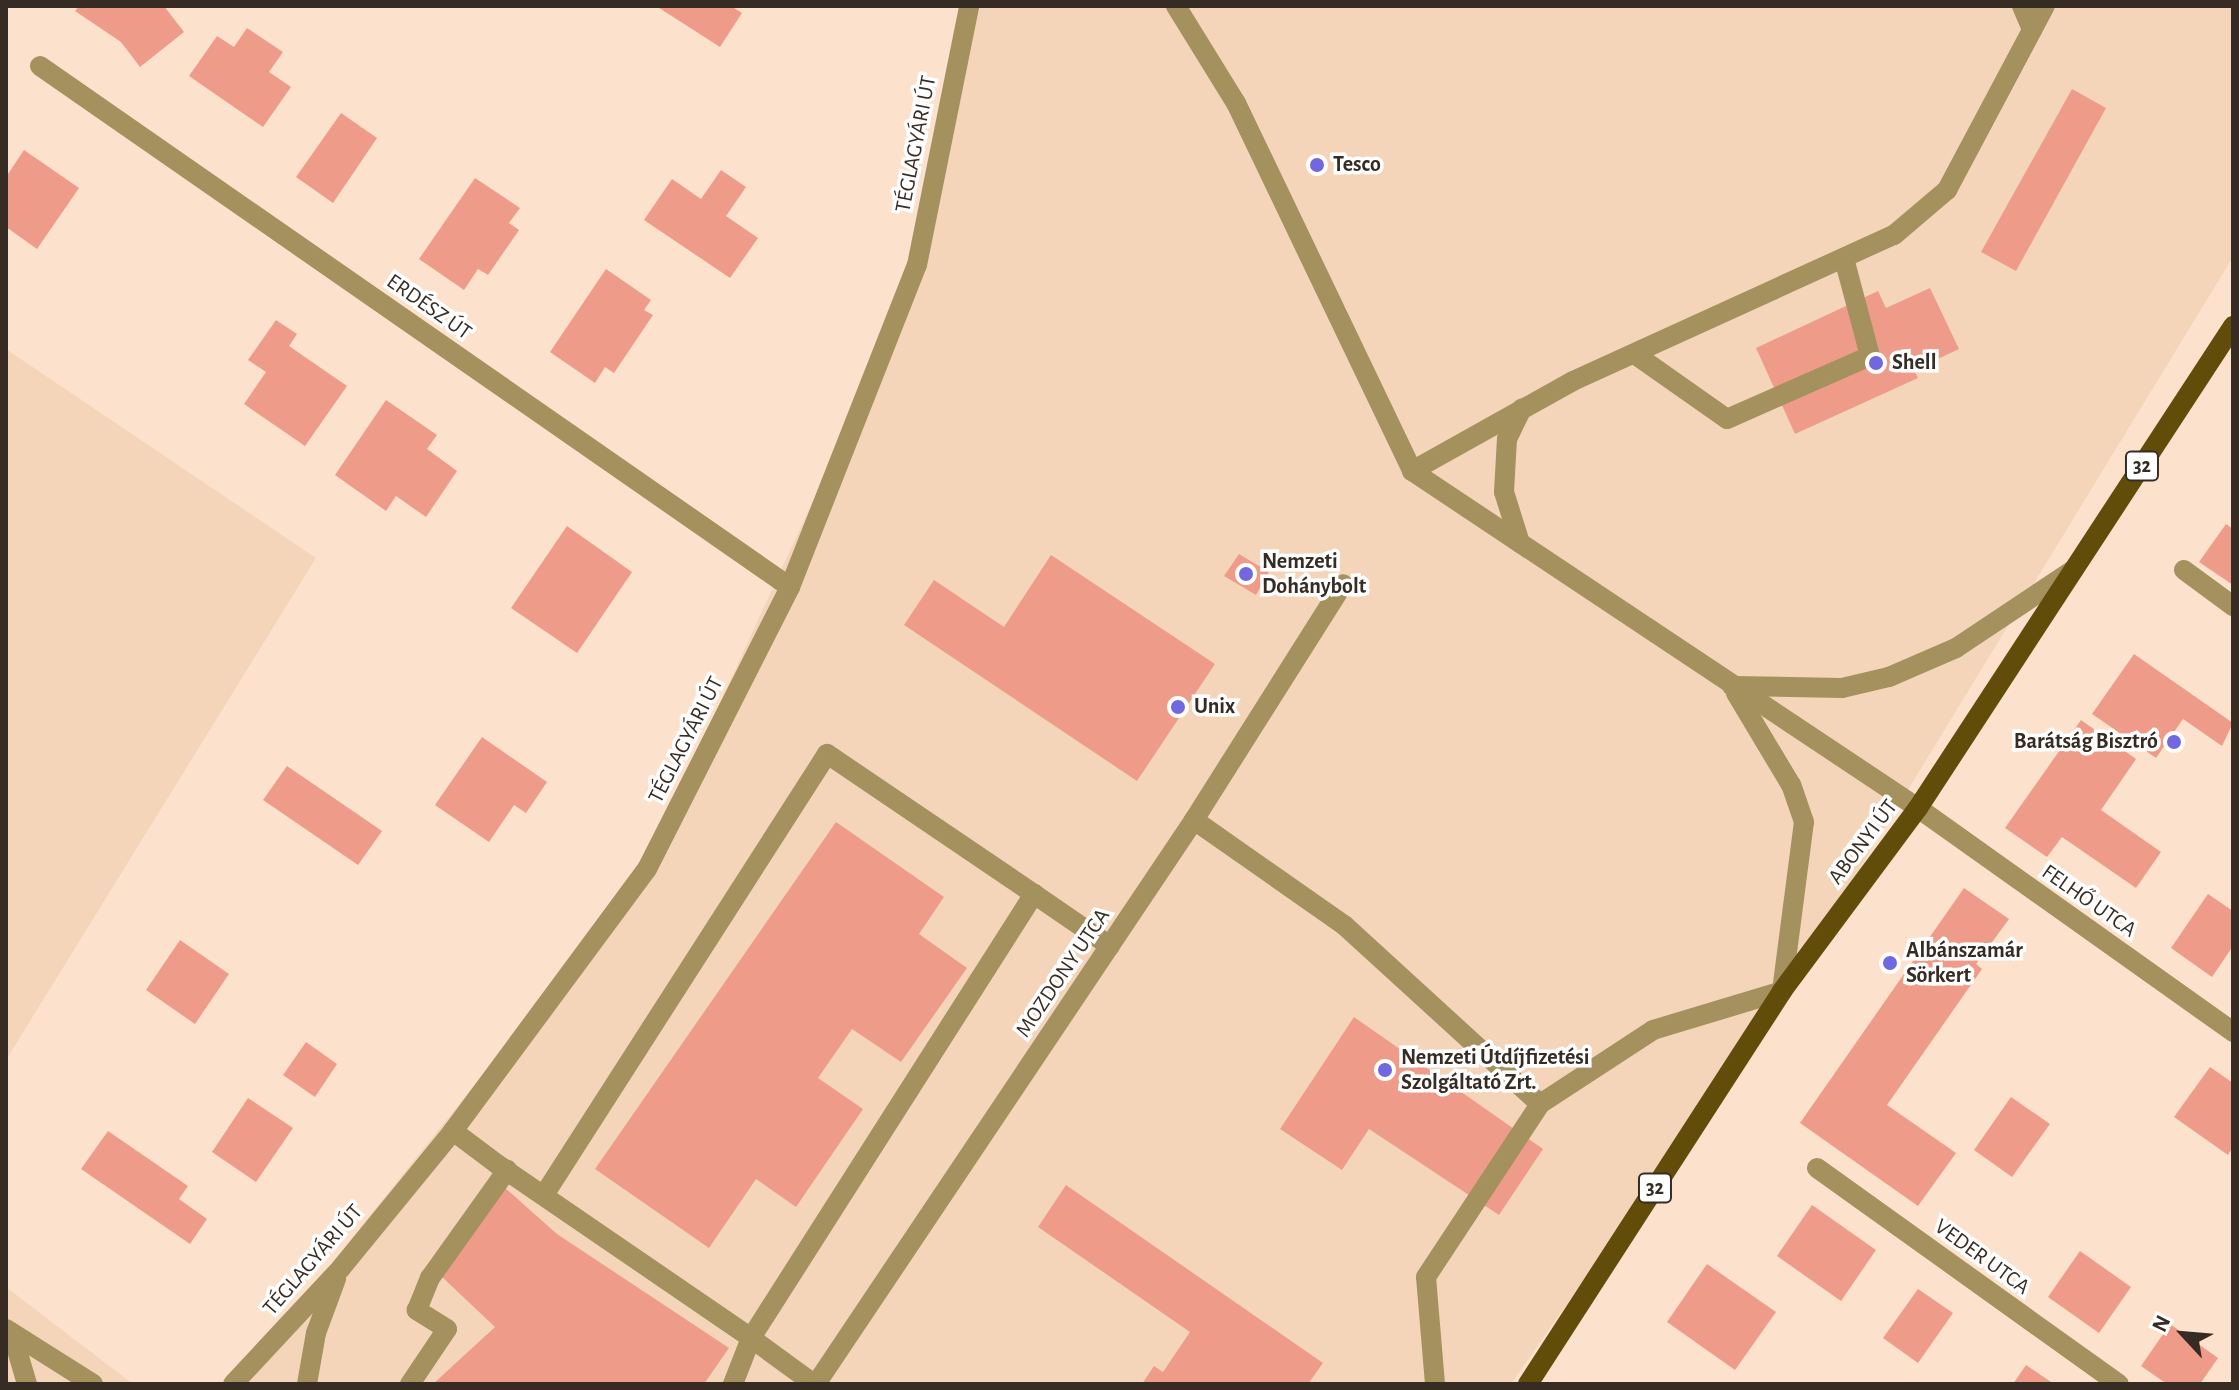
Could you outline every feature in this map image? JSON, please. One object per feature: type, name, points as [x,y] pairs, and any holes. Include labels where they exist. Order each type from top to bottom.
[{"type":"main road","name":"ABONYI ÚT","points":[[1528,1384],[1782,991],[1918,808],[2233,326]]},
{"type":"street","name":"TÉGLAGYÁRI ÚT","points":[[233,1384],[341,1268],[453,1131],[647,869],[790,587],[917,265],[969,6]]},
{"type":"street","points":[[1176,6],[1236,103],[1412,471],[1522,408],[1894,235],[1947,190],[2045,6]]},
{"type":"street","points":[[2022,6],[2032,30]]},
{"type":"street","name":"ERDÉSZ ÚT","points":[[40,66],[790,587]]},
{"type":"street","points":[[1636,355],[1727,419],[1870,356],[1844,258]]},
{"type":"street","points":[[1520,543],[1504,492],[1507,439],[1522,408]]},
{"type":"street","name":"FELHŐ UTCA","points":[[1412,471],[1918,808],[2233,1032]]},
{"type":"street","points":[[1732,686],[1842,688],[1889,677],[1956,648],[2074,569]]},
{"type":"street","points":[[2184,570],[2233,606]]},
{"type":"street","name":"MOZDONY UTCA","points":[[815,1384],[1194,820],[1343,584]]},
{"type":"street","points":[[1435,1384],[1426,1277],[1540,1104],[1653,1030],[1782,991],[1804,822],[1791,785],[1732,686]]},
{"type":"street","points":[[544,1195],[827,754],[1110,946]]},
{"type":"street","points":[[1194,820],[1344,925],[1540,1104]]},
{"type":"street","points":[[733,1384],[751,1338],[1034,894]]},
{"type":"street","points":[[453,1131],[815,1384]]},
{"type":"street","name":"VEDER UTCA","points":[[1817,1168],[2119,1384]]},
{"type":"street","points":[[410,1384],[447,1329],[417,1310],[430,1278],[507,1170]]},
{"type":"street","points":[[307,1384],[316,1333],[341,1268]]},
{"type":"street","points":[[9,1331],[27,1384]]},
{"type":"street","points":[[9,1331],[93,1384]]},
{"type":"shaded area","points":[[960,6],[2233,6],[2233,257],[1784,993],[1511,1384],[235,1384],[637,882],[915,280]]},
{"type":"shaded area","points":[[6,349],[316,558],[6,1060]]},
{"type":"shaded area","points":[[6,1287],[133,1384],[6,1384]]},
{"type":"building","points":[[79,6],[164,6],[184,32],[140,67],[121,42],[75,11]]},
{"type":"building","points":[[656,6],[731,6],[742,13],[720,47]]},
{"type":"building","points":[[247,28],[283,52],[269,72],[291,87],[263,127],[189,76],[217,36],[234,47]]},
{"type":"building","points":[[2072,89],[2106,108],[2016,271],[1981,252]]},
{"type":"building","points":[[341,113],[377,138],[333,203],[296,177]]},
{"type":"building","points":[[24,150],[79,188],[37,249],[6,227],[6,177]]},
{"type":"building","points":[[721,170],[746,187],[726,216],[758,238],[730,278],[644,220],[672,179],[701,199]]},
{"type":"building","points":[[475,178],[520,208],[509,223],[519,230],[488,275],[478,269],[464,290],[419,259]]},
{"type":"building","points":[[606,269],[651,300],[644,310],[653,315],[614,373],[605,367],[595,383],[550,352]]},
{"type":"building","points":[[1930,288],[1959,349],[1914,370],[1918,378],[1795,434],[1756,348],[1878,291],[1886,308]]},
{"type":"building","points":[[276,320],[297,334],[289,346],[347,386],[305,446],[244,404],[266,372],[248,360]]},
{"type":"building","points":[[386,400],[437,435],[427,449],[457,471],[426,517],[396,496],[386,511],[335,475]]},
{"type":"building","points":[[2226,524],[2233,529],[2233,585],[2199,562]]},
{"type":"building","points":[[567,526],[632,572],[577,653],[511,608]]},
{"type":"building","points":[[1239,554],[1269,572],[1256,595],[1224,576]]},
{"type":"building","points":[[1051,555],[1215,664],[1137,781],[904,625],[934,580],[1004,627]]},
{"type":"building","points":[[2134,654],[2233,723],[2222,746],[2183,719],[2156,758],[2092,714]]},
{"type":"building","points":[[2081,720],[2136,759],[2101,810],[2161,852],[2136,888],[2062,837],[2047,857],[2005,828]]},
{"type":"building","points":[[482,737],[547,782],[526,813],[514,805],[489,842],[435,805]]},
{"type":"building","points":[[287,766],[382,831],[358,865],[263,800]]},
{"type":"building","points":[[836,822],[944,897],[919,934],[967,968],[901,1062],[852,1029],[818,1078],[863,1109],[796,1207],[756,1179],[709,1248],[595,1169]]},
{"type":"building","points":[[1964,888],[2009,919],[1976,964],[1982,969],[1887,1105],[1956,1153],[1918,1206],[1800,1123]]},
{"type":"building","points":[[2208,894],[2233,911],[2233,946],[2212,977],[2171,948]]},
{"type":"building","points":[[180,940],[229,974],[195,1024],[146,990]]},
{"type":"building","points":[[1354,1017],[1543,1149],[1499,1215],[1369,1129],[1342,1170],[1280,1129]]},
{"type":"building","points":[[306,1042],[337,1064],[315,1097],[283,1075]]},
{"type":"building","points":[[2210,1067],[2233,1083],[2233,1147],[2228,1155],[2174,1117]]},
{"type":"building","points":[[2011,1097],[2050,1124],[2012,1177],[1974,1150]]},
{"type":"building","points":[[248,1098],[293,1128],[256,1182],[212,1152]]},
{"type":"building","points":[[108,1131],[188,1186],[179,1199],[207,1219],[190,1244],[81,1169]]},
{"type":"building","points":[[1066,1185],[1323,1363],[1308,1384],[1142,1384],[1154,1366],[1163,1372],[1190,1332],[1038,1227]]},
{"type":"building","points":[[503,1186],[557,1234],[729,1348],[704,1384],[433,1384],[495,1327],[441,1276]]},
{"type":"building","points":[[1812,1205],[1876,1250],[1841,1301],[1777,1256]]},
{"type":"building","points":[[2080,1251],[2131,1287],[2099,1333],[2048,1297]]},
{"type":"building","points":[[1707,1264],[1776,1312],[1735,1370],[1667,1322]]},
{"type":"building","points":[[1918,1289],[1953,1313],[1918,1363],[1883,1338]]},
{"type":"building","points":[[2170,1324],[2218,1358],[2200,1384],[2167,1384],[2141,1366]]},
{"type":"building","points":[[2026,1365],[2054,1384],[2013,1384]]},
{"type":"place","name":"Tesco","points":[[1317,165]]},
{"type":"place","name":"Shell","points":[[1876,363]]},
{"type":"place","name":"Nemzeti Dohánybolt","points":[[1246,574]]},
{"type":"place","name":"Unix","points":[[1178,707]]},
{"type":"place","name":"Barátság Bisztró","points":[[2174,742]]},
{"type":"place","name":"Albánszamár Sörkert","points":[[1890,963]]},
{"type":"place","name":"Nemzeti Útdíjfizetési Szolgáltató Zrt.","points":[[1385,1070]]}]
